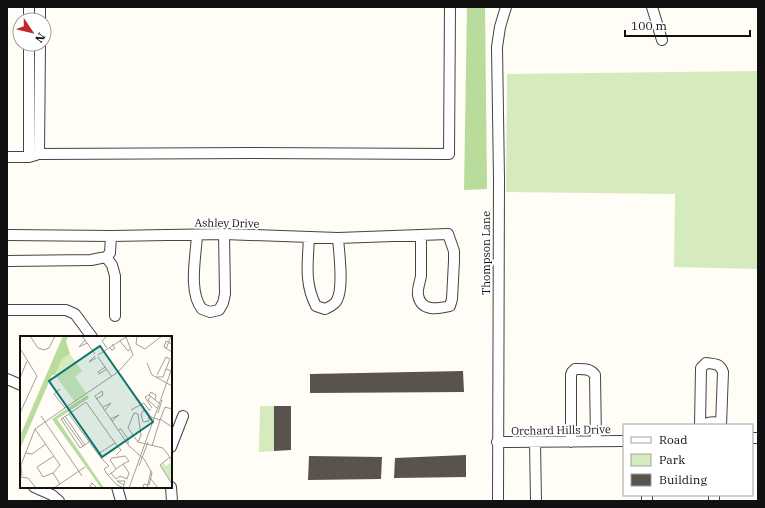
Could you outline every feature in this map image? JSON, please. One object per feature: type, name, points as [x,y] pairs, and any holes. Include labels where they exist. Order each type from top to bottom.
[{"type":"street","points":[[7,157],[29,157],[39,154],[449,154],[450,7]]},
{"type":"street","name":"Thompson Lane","points":[[498,501],[499,179],[497,47],[500,27],[506,7]]},
{"type":"street","points":[[652,7],[662,40]]},
{"type":"street","points":[[29,52],[29,157]]},
{"type":"street","points":[[39,154],[40,52]]},
{"type":"street","points":[[197,235],[194,278],[195,298],[202,309],[210,312],[219,310],[223,303],[225,294],[224,234]]},
{"type":"street","name":"Ashley Drive","points":[[7,235],[111,236],[224,234],[338,238],[448,234],[454,251],[452,299],[450,306],[437,309],[429,308],[422,303],[418,295],[421,276],[421,235]]},
{"type":"street","points":[[7,261],[91,260],[106,257],[110,253],[111,236]]},
{"type":"street","points":[[309,237],[307,276],[309,290],[316,306],[325,309],[332,306],[337,300],[340,290],[341,279],[338,238]]},
{"type":"street","points":[[106,257],[112,265],[115,276],[115,316]]},
{"type":"street","points":[[7,310],[66,310],[75,314],[91,336]]},
{"type":"street","points":[[702,424],[701,368],[706,363],[721,366],[724,372],[721,424]]},
{"type":"street","points":[[572,442],[571,374],[575,369],[588,370],[595,375],[596,441]]},
{"type":"street","points":[[7,379],[20,385]]},
{"type":"street","points":[[172,444],[183,416]]},
{"type":"street","points":[[704,424],[713,422],[718,424]]},
{"type":"street","name":"Orchard Hills Drive","points":[[497,442],[623,441]]},
{"type":"street","points":[[535,442],[536,501]]},
{"type":"street","points":[[36,488],[59,501]]},
{"type":"street","points":[[117,488],[121,501]]},
{"type":"street","points":[[171,488],[172,501]]},
{"type":"green space","points":[[467,7],[485,7],[487,189],[464,190]]},
{"type":"green space","points":[[758,71],[758,269],[674,267],[675,194],[506,192],[507,74]]},
{"type":"green space","points":[[260,406],[274,406],[274,451],[259,452]]},
{"type":"building","points":[[463,371],[464,392],[310,393],[310,374]]},
{"type":"building","points":[[274,406],[291,406],[291,450],[274,451]]},
{"type":"building","points":[[466,455],[466,477],[394,478],[395,458]]},
{"type":"building","points":[[309,456],[382,457],[381,479],[308,480]]}]
